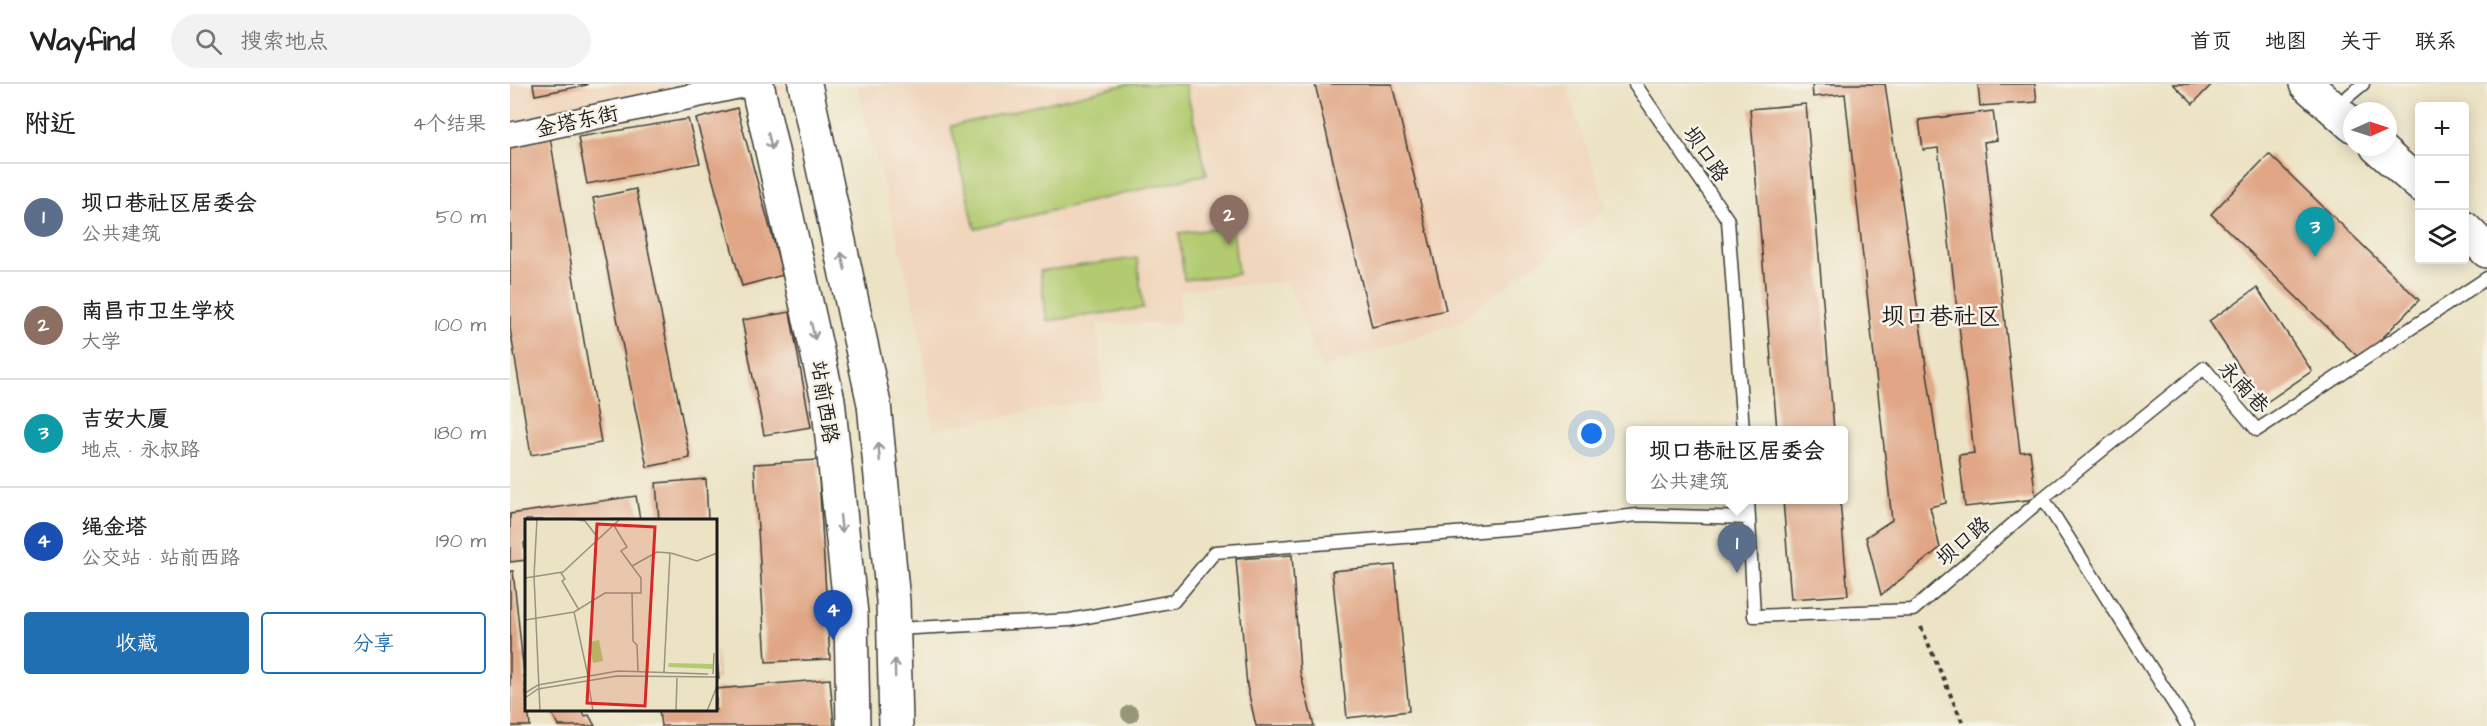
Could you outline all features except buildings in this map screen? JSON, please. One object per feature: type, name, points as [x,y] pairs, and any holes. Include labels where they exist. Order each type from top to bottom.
[{"type":"main road","name":"站前西路","points":[[757,84],[828,400],[851,614],[853,726]]},
{"type":"main road","points":[[805,84],[874,404],[894,629],[896,726]]},
{"type":"main road","points":[[2306,84],[2343,116]]},
{"type":"main road","points":[[2387,156],[2415,181]]},
{"type":"main road","points":[[2469,233],[2487,251]]},
{"type":"street","name":"金塔东街","points":[[510,135],[749,84]]},
{"type":"lane","name":"坝口路","points":[[1635,84],[1728,220],[1743,426]]},
{"type":"lane","points":[[2352,102],[2363,84]]},
{"type":"lane","name":"永南巷","points":[[2043,498],[2205,368],[2257,430],[2487,278]]},
{"type":"lane","points":[[2043,498],[2188,726]]},
{"type":"lane","name":"坝口路","points":[[1913,610],[2043,498]]},
{"type":"lane","points":[[1748,504],[1754,616],[1913,610]]},
{"type":"lane","points":[[894,629],[1070,620],[1174,601],[1215,552],[1530,527],[1638,515],[1749,518]]},
{"type":"path","points":[[1913,610],[1964,726]]},
{"type":"shaded area","points":[[510,84],[818,84],[510,142]]},
{"type":"shaded area","points":[[857,84],[1566,84],[1607,209],[1460,321],[1322,369],[1287,281],[1181,290],[1180,323],[1097,324],[1103,398],[934,430],[917,315]]},
{"type":"green space","points":[[1127,84],[1185,84],[1207,174],[975,229],[951,126]]},
{"type":"green space","points":[[1233,227],[1238,274],[1184,280],[1179,233]]},
{"type":"green space","points":[[1137,258],[1143,308],[1047,321],[1040,271]]},
{"type":"place","name":"南昌市卫生学校","points":[[1229,245]]},
{"type":"place","name":"吉安大厦","points":[[2315,257]]},
{"type":"place","name":"坝口巷社区居委会","points":[[1737,573]]},
{"type":"place","name":"绳金塔","points":[[833,640]]},
{"type":"district","name":"坝口巷社区","points":[[1941,316]]}]
